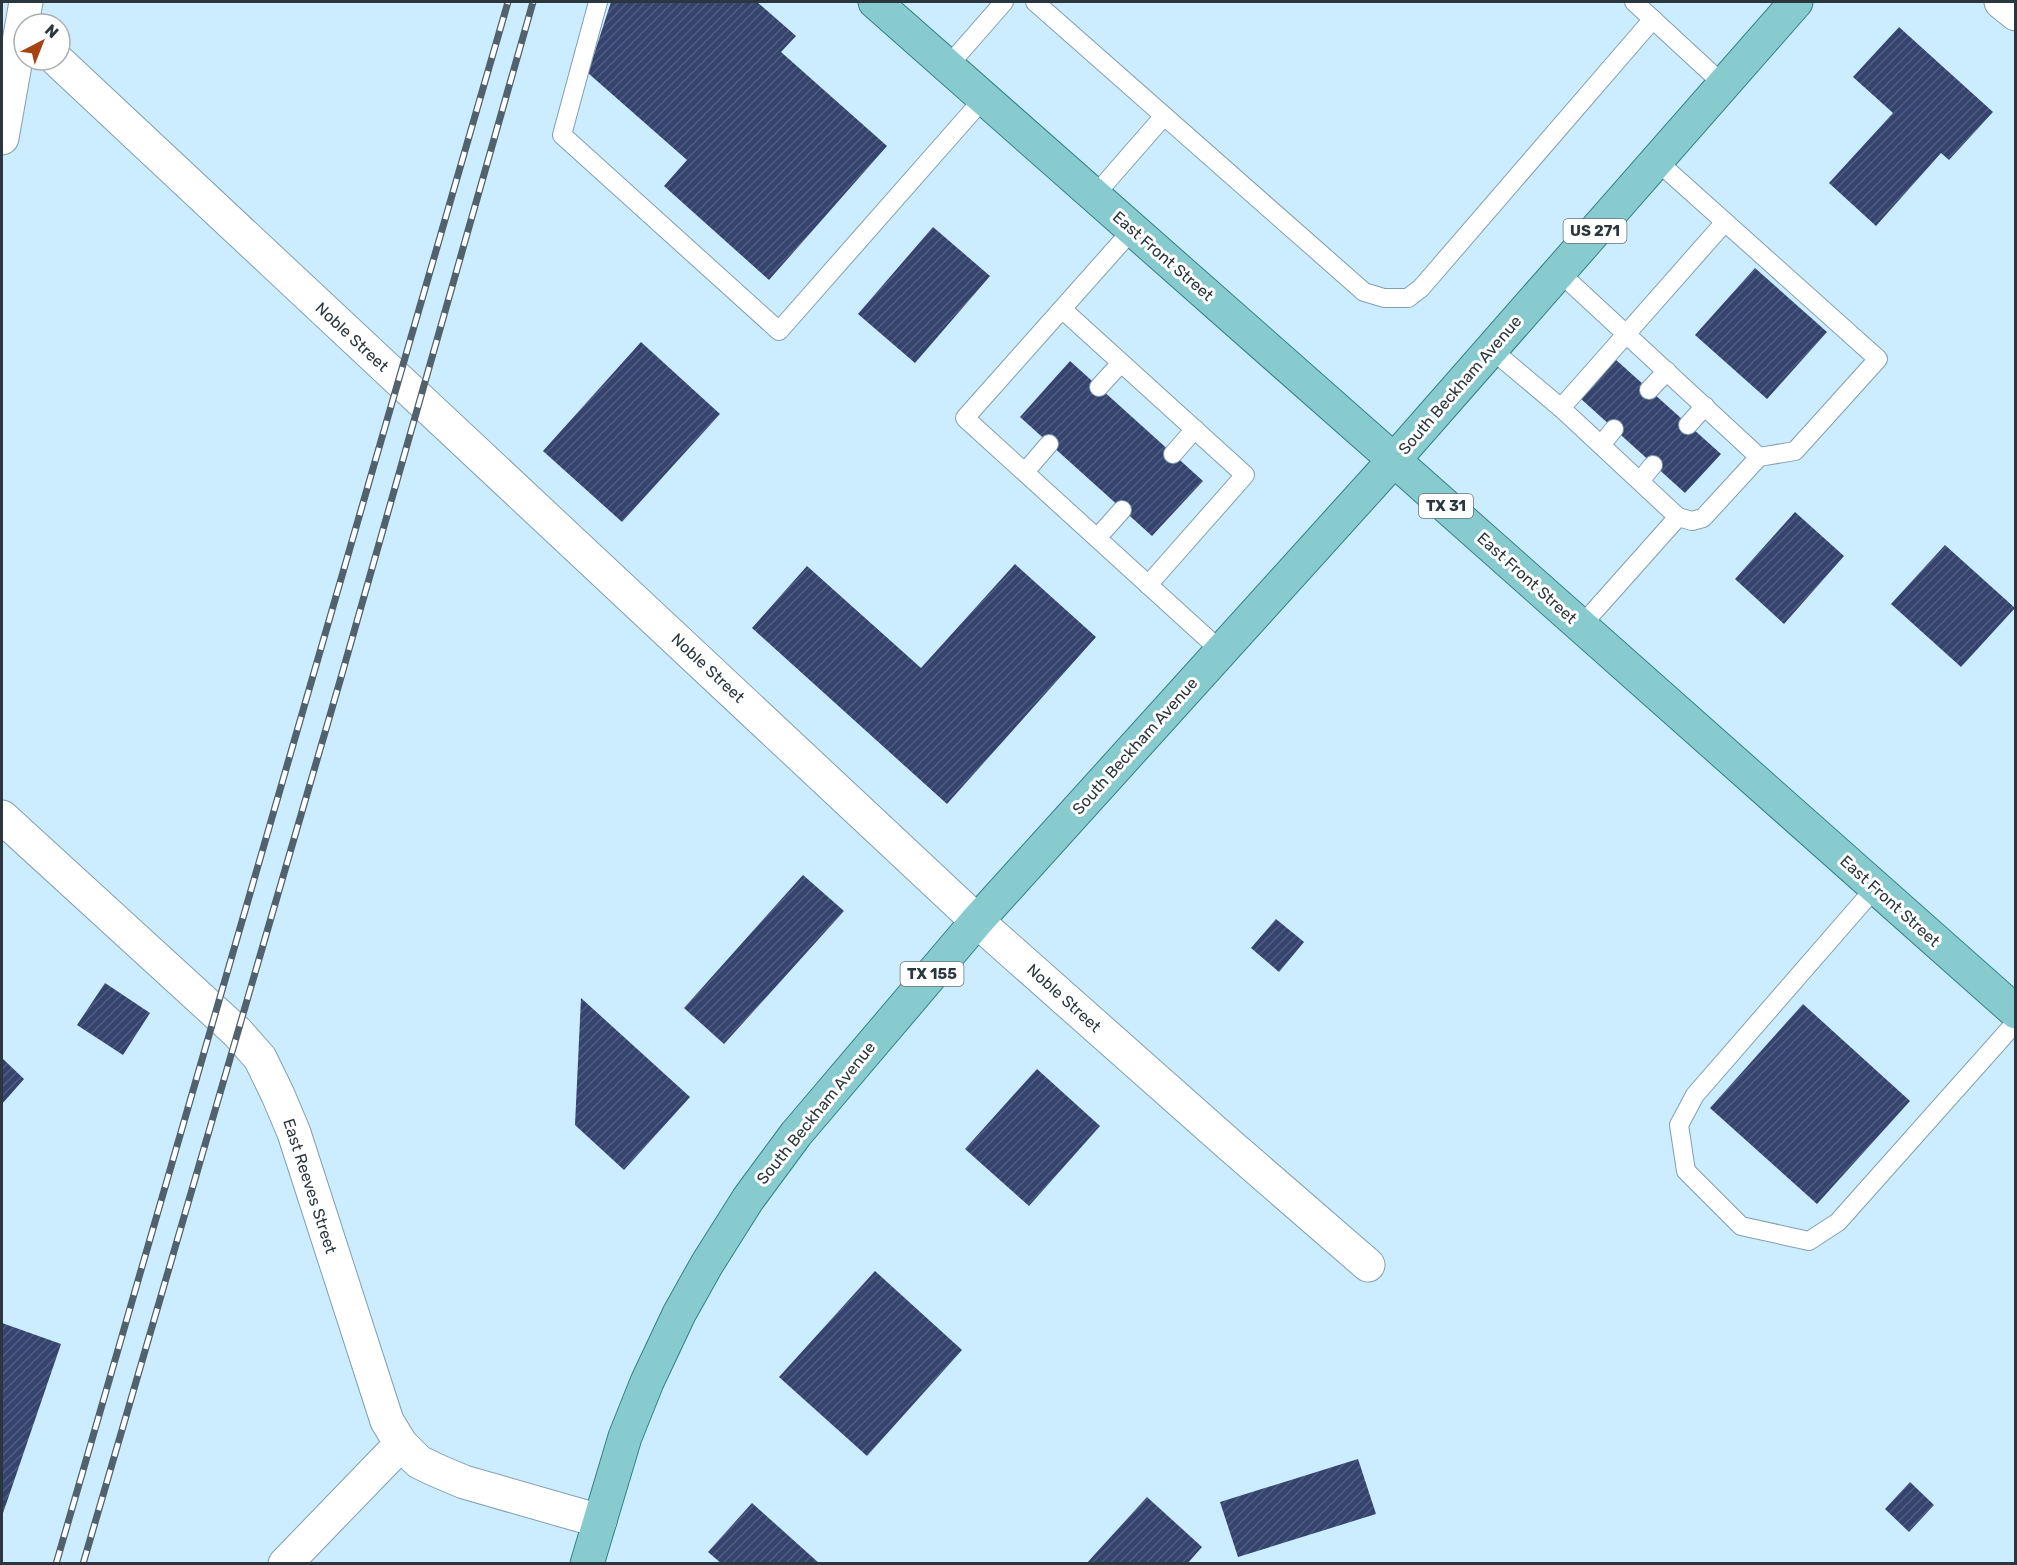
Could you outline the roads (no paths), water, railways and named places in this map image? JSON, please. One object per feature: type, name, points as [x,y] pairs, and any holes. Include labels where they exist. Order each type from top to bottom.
[{"type":"main road","name":"East Front Street","points":[[875,2],[1875,888],[2013,1007]]},
{"type":"main road","name":"South Beckham Avenue","points":[[587,1563],[625,1437],[647,1382],[679,1314],[736,1218],[796,1134],[977,921],[1394,460],[1796,2]]},
{"type":"street","points":[[2001,2],[2016,14]]},
{"type":"street","points":[[2,138],[12,62]]},
{"type":"street","name":"Noble Street","points":[[70,72],[977,921],[1223,1140],[1368,1265]]},
{"type":"street","name":"East Reeves Street","points":[[2,817],[217,1012],[260,1058],[294,1133],[387,1421],[401,1444],[420,1462],[464,1482],[600,1521]]},
{"type":"street","points":[[285,1563],[401,1444]]},
{"type":"lane","points":[[598,2],[562,135],[779,331],[984,98]]},
{"type":"lane","points":[[948,66],[1004,2]]},
{"type":"lane","points":[[1035,2],[1364,292],[1384,298],[1408,298],[1421,288],[1653,19]]},
{"type":"lane","points":[[1634,2],[1724,85]]},
{"type":"lane","points":[[1095,195],[1164,116]]},
{"type":"lane","points":[[1491,349],[1561,408],[1678,517],[1692,521],[1703,518],[1760,457],[1795,451],[1878,359],[1657,161]]},
{"type":"lane","points":[[1561,408],[1725,222]]},
{"type":"lane","points":[[1133,229],[965,418],[1221,651]]},
{"type":"lane","points":[[1559,272],[1760,457]]},
{"type":"lane","points":[[1062,309],[1245,476],[1148,585]]},
{"type":"lane","points":[[1099,387],[1121,363]]},
{"type":"lane","points":[[1649,390],[1667,371]]},
{"type":"lane","points":[[1688,425],[1705,406]]},
{"type":"lane","points":[[1173,454],[1195,429]]},
{"type":"lane","points":[[1600,445],[1614,429]]},
{"type":"lane","points":[[1025,472],[1050,444]]},
{"type":"lane","points":[[1640,481],[1653,465]]},
{"type":"lane","points":[[1097,538],[1122,510]]},
{"type":"lane","points":[[1581,626],[1678,517]]},
{"type":"lane","points":[[1875,888],[1695,1095],[1679,1125],[1686,1171],[1741,1226],[1809,1241],[1838,1222],[2013,1007]]},
{"type":"railway","points":[[56,1564],[508,2]]},
{"type":"railway","points":[[83,1564],[342,674],[533,2]]}]
